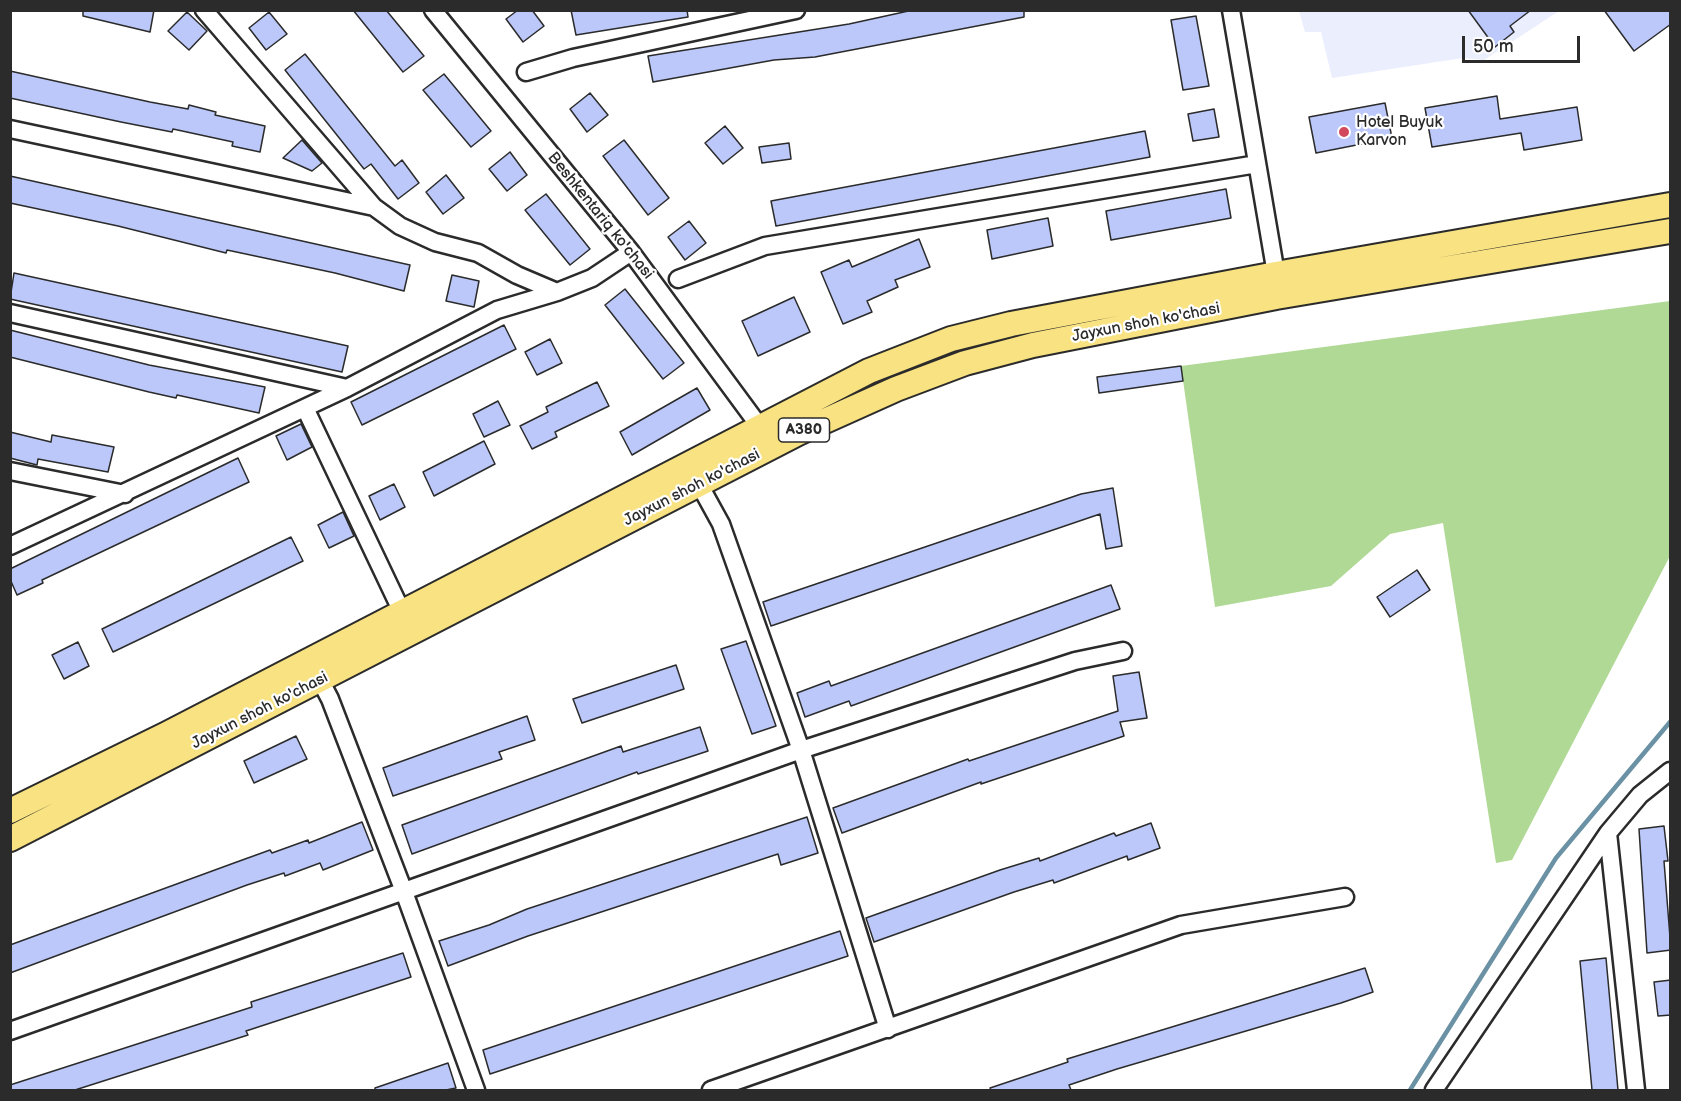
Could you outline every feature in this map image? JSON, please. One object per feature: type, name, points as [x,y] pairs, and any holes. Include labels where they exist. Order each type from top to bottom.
[{"type":"highway","name":"Jayxun shoh ko'chasi","points":[[10,811],[167,734],[869,371],[951,339],[1011,324],[1276,274],[1671,205]]},
{"type":"highway","name":"Jayxun shoh ko'chasi","points":[[10,839],[798,433],[896,389],[965,363],[1033,345],[1276,297],[1671,231]]},
{"type":"street","points":[[204,10],[374,207],[400,226],[435,242],[478,254],[517,275],[557,292]]},
{"type":"street","name":"Beshkentariq ko'chasi","points":[[433,10],[631,252],[760,427]]},
{"type":"street","points":[[526,72],[573,58],[796,10]]},
{"type":"street","points":[[1231,10],[1276,274]]},
{"type":"street","points":[[10,129],[374,207]]},
{"type":"street","points":[[678,279],[765,246],[1257,164]]},
{"type":"street","points":[[10,546],[347,388],[497,310],[592,279],[631,252]]},
{"type":"street","points":[[10,313],[347,388]]},
{"type":"street","points":[[305,408],[402,612]]},
{"type":"street","points":[[10,471],[125,494]]},
{"type":"street","points":[[699,484],[721,524],[801,750],[888,1029]]},
{"type":"street","points":[[10,1031],[403,889],[801,750],[1075,661],[1123,651]]},
{"type":"street","points":[[320,680],[330,699],[403,889],[476,1090]]},
{"type":"street","points":[[1434,1090],[1608,833],[1640,795],[1671,771]]},
{"type":"street","points":[[1608,833],[1636,1090]]},
{"type":"street","points":[[711,1090],[1181,925],[1345,897]]},
{"type":"shaded area","points":[[1299,11],[1559,11],[1484,60],[1463,58],[1332,78],[1321,32],[1305,32]]},
{"type":"green space","points":[[1670,301],[1670,556],[1512,860],[1496,863],[1443,523],[1390,534],[1331,586],[1215,607],[1181,366]]},
{"type":"building","points":[[83,10],[154,10],[150,32],[83,16]]},
{"type":"building","points":[[353,10],[386,10],[424,56],[403,72]]},
{"type":"building","points":[[518,10],[532,10],[544,26],[523,42],[506,19]]},
{"type":"building","points":[[571,10],[687,10],[688,17],[576,35]]},
{"type":"building","points":[[913,10],[1024,10],[1024,17],[815,57],[774,60],[653,82],[648,56],[849,24]]},
{"type":"building","points":[[1468,10],[1531,10],[1510,26],[1514,32],[1495,47]]},
{"type":"building","points":[[1604,10],[1671,10],[1671,24],[1634,51]]},
{"type":"building","points":[[187,12],[207,31],[189,50],[168,31]]},
{"type":"building","points":[[269,12],[287,34],[266,50],[249,28]]},
{"type":"building","points":[[1196,16],[1209,86],[1183,90],[1171,20]]},
{"type":"building","points":[[305,54],[395,166],[402,160],[419,183],[398,199],[371,164],[364,169],[285,70]]},
{"type":"building","points":[[10,71],[150,102],[188,109],[189,105],[216,112],[215,115],[265,126],[260,152],[232,146],[233,142],[173,129],[172,132],[10,98]]},
{"type":"building","points":[[444,74],[491,131],[471,147],[423,90]]},
{"type":"building","points":[[590,93],[608,115],[587,132],[570,109]]},
{"type":"building","points":[[1497,96],[1500,119],[1577,107],[1582,140],[1524,150],[1521,133],[1432,147],[1425,108]]},
{"type":"building","points":[[1385,103],[1392,138],[1316,153],[1309,117]]},
{"type":"building","points":[[1214,109],[1219,137],[1193,141],[1188,114]]},
{"type":"building","points":[[725,126],[743,148],[723,164],[705,143]]},
{"type":"building","points":[[1145,131],[1150,157],[776,226],[771,201]]},
{"type":"building","points":[[302,140],[322,163],[312,171],[283,158]]},
{"type":"building","points":[[624,140],[669,198],[648,215],[603,156]]},
{"type":"building","points":[[789,143],[791,159],[762,163],[759,147]]},
{"type":"building","points":[[510,152],[527,175],[507,191],[489,169]]},
{"type":"building","points":[[446,175],[464,198],[443,214],[426,192]]},
{"type":"building","points":[[10,176],[410,265],[404,291],[335,273],[227,250],[226,253],[118,226],[10,203]]},
{"type":"building","points":[[1226,189],[1231,218],[1111,240],[1106,211]]},
{"type":"building","points":[[546,194],[590,249],[570,265],[525,210]]},
{"type":"building","points":[[1048,218],[1053,246],[992,259],[987,230]]},
{"type":"building","points":[[689,221],[706,243],[685,260],[668,237]]},
{"type":"building","points":[[919,239],[930,267],[895,280],[898,287],[867,301],[872,312],[843,324],[821,272],[849,260],[852,267]]},
{"type":"building","points":[[14,273],[348,346],[342,372],[10,299]]},
{"type":"building","points":[[452,275],[479,281],[474,307],[446,301]]},
{"type":"building","points":[[625,289],[684,363],[663,379],[605,305]]},
{"type":"building","points":[[794,297],[810,332],[758,356],[742,321]]},
{"type":"building","points":[[504,325],[516,349],[362,425],[351,402]]},
{"type":"building","points":[[10,330],[149,365],[265,387],[259,413],[177,395],[176,398],[149,392],[10,357]]},
{"type":"building","points":[[550,339],[562,363],[537,375],[525,352]]},
{"type":"building","points":[[1181,366],[1183,381],[1099,393],[1097,377]]},
{"type":"building","points":[[597,382],[609,406],[555,432],[557,437],[532,449],[520,426],[548,412],[546,407]]},
{"type":"building","points":[[697,388],[710,410],[632,455],[620,432]]},
{"type":"building","points":[[498,401],[510,425],[484,437],[473,414]]},
{"type":"building","points":[[301,424],[312,447],[287,460],[276,436]]},
{"type":"building","points":[[10,432],[51,442],[52,435],[114,447],[108,472],[38,459],[37,465],[10,458]]},
{"type":"building","points":[[484,441],[495,464],[434,496],[423,472]]},
{"type":"building","points":[[238,458],[249,482],[42,580],[43,583],[17,595],[10,579],[10,569]]},
{"type":"building","points":[[394,484],[405,507],[380,520],[369,496]]},
{"type":"building","points":[[1113,488],[1122,546],[1106,549],[1100,514],[771,626],[763,602],[1081,494]]},
{"type":"building","points":[[343,512],[354,536],[329,548],[318,525]]},
{"type":"building","points":[[291,537],[303,561],[113,652],[102,629]]},
{"type":"building","points":[[1417,570],[1430,590],[1390,617],[1377,597]]},
{"type":"building","points":[[1111,585],[1120,609],[851,706],[849,701],[805,717],[797,693],[829,681],[831,686]]},
{"type":"building","points":[[746,641],[776,726],[752,734],[721,649]]},
{"type":"building","points":[[78,642],[89,666],[64,679],[52,655]]},
{"type":"building","points":[[676,665],[684,689],[582,723],[573,699]]},
{"type":"building","points":[[1139,672],[1147,718],[1120,722],[1124,736],[981,784],[981,782],[842,833],[833,808],[968,759],[969,761],[1118,711],[1113,676]]},
{"type":"building","points":[[527,716],[535,740],[499,752],[502,759],[393,796],[383,768]]},
{"type":"building","points":[[700,727],[708,751],[638,774],[637,772],[412,854],[402,825],[621,746],[623,752]]},
{"type":"building","points":[[296,736],[307,759],[254,783],[244,761]]},
{"type":"building","points":[[807,817],[818,853],[781,865],[778,854],[528,936],[448,966],[439,941],[489,925],[527,909]]},
{"type":"building","points":[[362,822],[373,850],[323,870],[320,863],[285,876],[284,873],[247,885],[10,973],[10,945],[270,850],[272,853],[308,840],[309,843]]},
{"type":"building","points":[[1151,823],[1160,848],[1128,860],[1127,856],[1054,883],[1053,880],[1014,892],[874,942],[866,918],[1000,870],[1039,858],[1040,861],[1114,833],[1116,836]]},
{"type":"building","points":[[1664,826],[1668,861],[1664,861],[1671,950],[1647,953],[1639,829]]},
{"type":"building","points":[[840,931],[848,956],[490,1074],[483,1050]]},
{"type":"building","points":[[403,953],[411,977],[246,1031],[248,1035],[75,1090],[10,1090],[10,1085],[252,1007],[251,1002]]},
{"type":"building","points":[[1606,958],[1618,1090],[1592,1090],[1580,961]]},
{"type":"building","points":[[1365,968],[1373,992],[1117,1069],[1069,1085],[1071,1090],[991,1090],[990,1088],[1068,1062],[1067,1059]]},
{"type":"building","points":[[1671,980],[1671,1015],[1658,1016],[1654,982]]},
{"type":"building","points":[[448,1063],[456,1088],[375,1090],[375,1088]]},
{"type":"waterway","points":[[1410,1090],[1556,858],[1670,722]]},
{"type":"place","name":"Hotel Buyuk Karvon","points":[[1344,132]]}]
